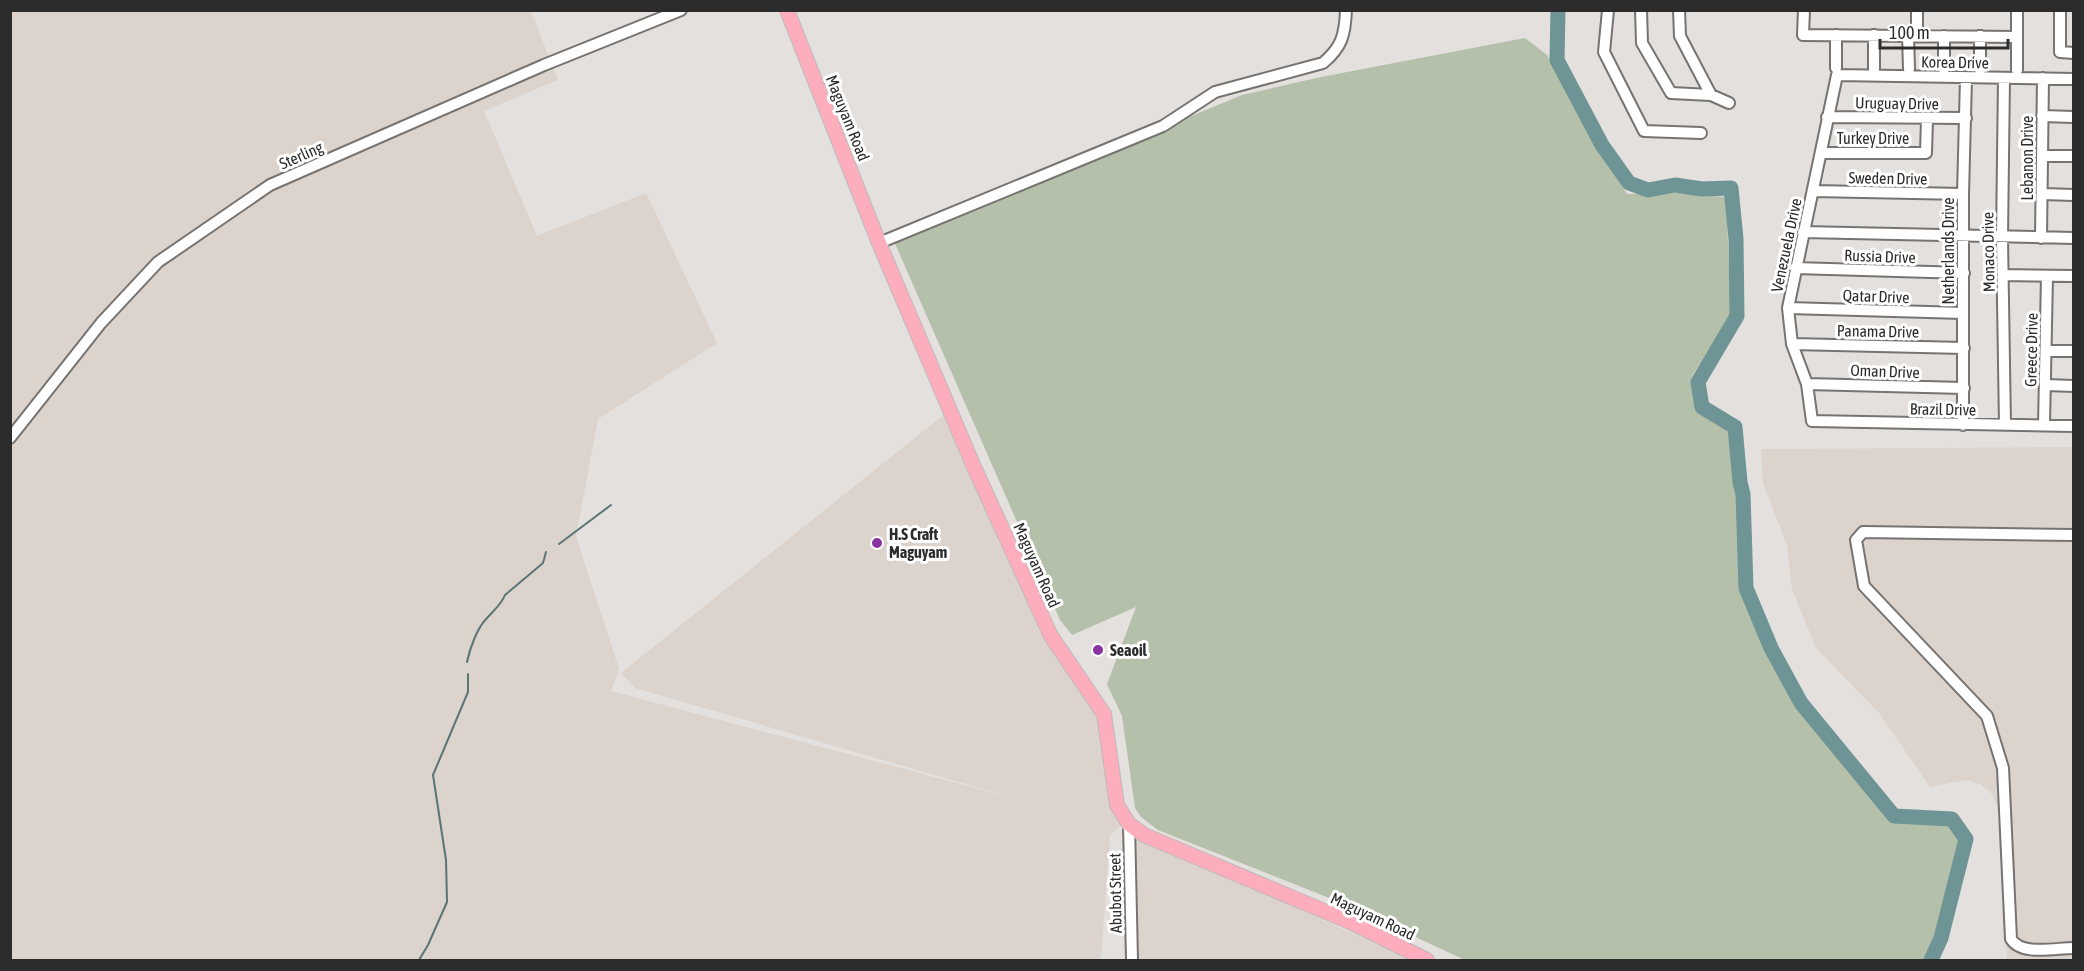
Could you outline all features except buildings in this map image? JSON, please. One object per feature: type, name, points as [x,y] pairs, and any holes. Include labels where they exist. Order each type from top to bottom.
[{"type":"main road","name":"Maguyam Road","points":[[787,10],[879,243],[974,467],[1051,636],[1104,714],[1115,797],[1122,816],[1144,835],[1350,922],[1427,960]]},
{"type":"street","name":"Sterling","points":[[10,438],[101,323],[158,262],[270,185],[534,69],[681,10]]},
{"type":"street","points":[[879,243],[1163,126],[1215,92],[1323,63],[1336,52],[1345,35],[1346,10]]},
{"type":"street","points":[[1608,10],[1604,52],[1644,132],[1701,132]]},
{"type":"street","points":[[1641,10],[1642,43],[1671,93],[1711,95],[1729,103]]},
{"type":"street","points":[[1679,10],[1680,36],[1711,95]]},
{"type":"street","points":[[1804,10],[1803,34],[2017,37]]},
{"type":"street","points":[[1909,69],[1917,10]]},
{"type":"street","points":[[2017,10],[2017,70]]},
{"type":"street","points":[[2060,10],[2060,52],[2073,53]]},
{"type":"street","name":"Venezuela Drive","points":[[1812,421],[1807,384],[1792,344],[1788,308],[1836,72],[1836,35]]},
{"type":"street","points":[[1874,35],[1874,69]]},
{"type":"street","points":[[1944,36],[1944,69]]},
{"type":"street","points":[[1980,36],[1980,70]]},
{"type":"street","name":"Korea Drive","points":[[1836,72],[1966,78],[2073,79]]},
{"type":"street","name":"Netherlands Drive","points":[[1963,425],[1965,236],[1963,194],[1966,78]]},
{"type":"street","name":"Monaco Drive","points":[[2004,78],[2002,238],[2005,425]]},
{"type":"street","name":"Lebanon Drive","points":[[2041,238],[2043,78]]},
{"type":"street","points":[[2042,116],[2073,117]]},
{"type":"street","name":"Uruguay Drive","points":[[1827,117],[1966,118]]},
{"type":"street","name":"Turkey Drive","points":[[1821,153],[1926,153],[1927,119]]},
{"type":"street","points":[[2042,156],[2073,156]]},
{"type":"street","name":"Sweden Drive","points":[[1813,191],[1963,194]]},
{"type":"street","points":[[2043,194],[2073,195]]},
{"type":"street","points":[[1803,232],[2073,238]]},
{"type":"street","name":"Russia Drive","points":[[1795,268],[1964,273]]},
{"type":"street","points":[[2003,275],[2073,276]]},
{"type":"street","name":"Greece Drive","points":[[2044,425],[2047,276]]},
{"type":"street","name":"Qatar Drive","points":[[1788,308],[1963,313]]},
{"type":"street","name":"Panama Drive","points":[[1792,344],[1964,348]]},
{"type":"street","points":[[2046,351],[2073,351]]},
{"type":"street","name":"Oman Drive","points":[[1807,384],[1964,388]]},
{"type":"street","points":[[2046,385],[2073,386]]},
{"type":"street","name":"Brazil Drive","points":[[1812,421],[2073,426]]},
{"type":"street","points":[[2073,535],[1863,532],[1856,540],[1864,586],[1987,716],[2003,768],[2010,939],[2015,946],[2024,949],[2073,948]]},
{"type":"street","name":"Abubot Street","points":[[1129,824],[1132,960]]},
{"type":"shaded area","points":[[10,11],[531,11],[558,80],[484,111],[537,236],[646,193],[717,343],[598,419],[576,536],[619,669],[611,691],[1017,799],[635,688],[621,673],[946,413],[1049,635],[1103,714],[1112,808],[1121,826],[1110,835],[1101,960],[11,960]]},
{"type":"shaded area","points":[[2073,447],[2073,960],[2007,960],[2001,814],[1992,794],[1980,784],[1966,780],[1930,787],[1879,713],[1816,648],[1792,589],[1787,545],[1763,483],[1761,449]]},
{"type":"shaded area","points":[[1129,836],[1297,908],[1410,960],[1137,960]]},
{"type":"green space","points":[[1525,38],[1547,55],[1627,194],[1675,193],[1726,197],[1731,314],[1691,378],[1699,410],[1732,430],[1743,556],[1743,591],[1772,657],[1797,704],[1893,820],[1949,823],[1962,839],[1937,938],[1927,960],[1465,960],[1342,903],[1158,830],[1141,817],[1135,808],[1122,716],[1107,684],[1136,607],[1072,635],[1060,620],[893,239],[1242,95],[1321,77]]},
{"type":"waterway","points":[[1558,10],[1557,60],[1602,145],[1629,183],[1648,190],[1675,185],[1702,189],[1731,188],[1736,239],[1737,316],[1698,382],[1702,407],[1735,427],[1743,494],[1746,588],[1771,648],[1801,703],[1894,816],[1952,819],[1966,839],[1941,938],[1931,960]]},
{"type":"waterway","points":[[559,544],[611,505]]},
{"type":"waterway","points":[[467,662],[474,638],[483,622],[505,595],[543,563],[546,552]]},
{"type":"waterway","points":[[419,960],[447,902],[446,860],[433,775],[468,692],[468,674]]},
{"type":"place","name":"H.S Craft Maguyam","points":[[877,543]]},
{"type":"place","name":"Seaoil","points":[[1098,650]]}]
